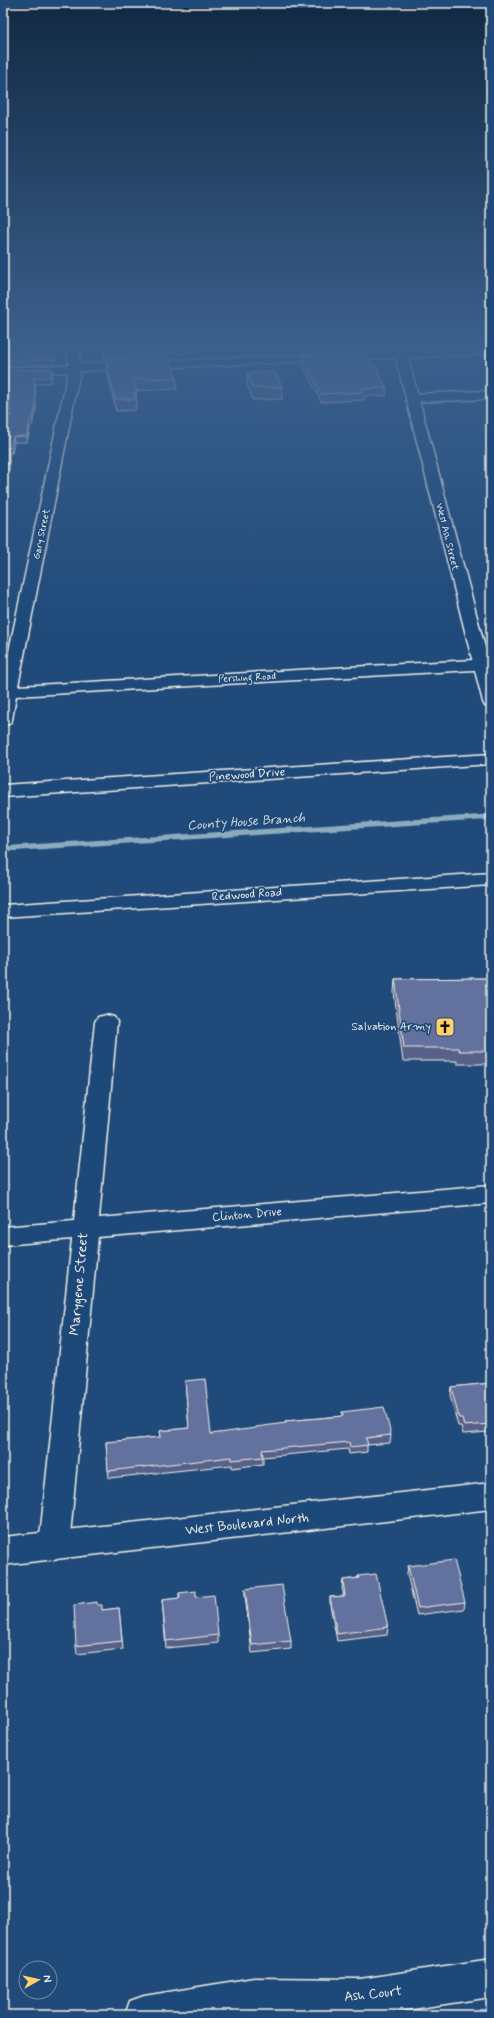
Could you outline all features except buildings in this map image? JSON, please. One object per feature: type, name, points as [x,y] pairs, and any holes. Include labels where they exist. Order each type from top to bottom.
[{"type":"street","name":"Gary Street","points":[[3,720],[6,692],[59,441]]},
{"type":"street","name":"West Ash Street","points":[[424,441],[485,664],[491,702]]},
{"type":"street","name":"Pershing Road","points":[[6,692],[485,664]]},
{"type":"street","name":"Pinewood Drive","points":[[3,791],[491,759]]},
{"type":"street","name":"Redwood Road","points":[[3,911],[491,879]]},
{"type":"street","name":"Marygene Street","points":[[54,1546],[84,1228],[106,1022]]},
{"type":"street","name":"Clinton Drive","points":[[3,1236],[491,1194]]},
{"type":"street","name":"West Boulevard North","points":[[3,1551],[491,1496]]},
{"type":"street","name":"Ash Court","points":[[144,2015],[360,1998],[491,1978]]},
{"type":"waterway","name":"County House Branch","points":[[3,849],[491,817]]},
{"type":"place","name":"Salvation Army","points":[[445,1027]]}]
